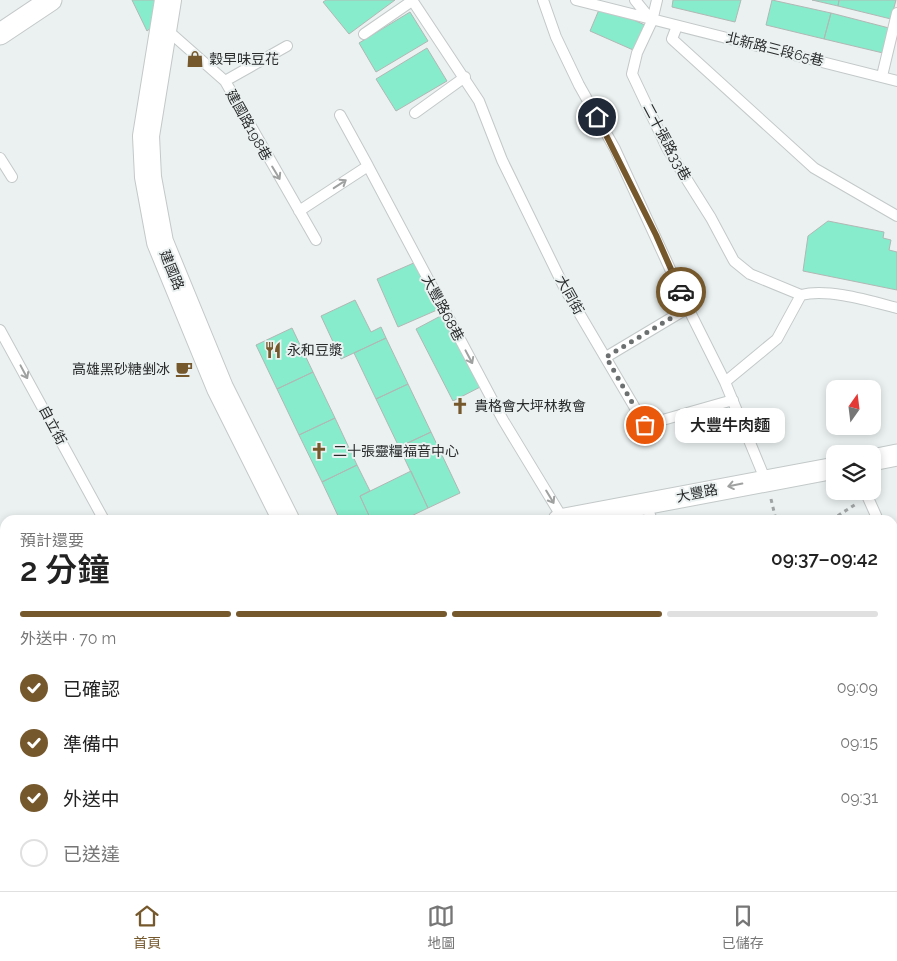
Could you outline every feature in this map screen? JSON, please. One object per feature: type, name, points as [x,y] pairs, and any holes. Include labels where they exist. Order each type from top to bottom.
[{"type":"street","points":[[0,34],[51,0]]},
{"type":"street","name":"建國路","points":[[168,0],[162,26],[146,136],[148,177],[160,242],[220,388],[284,515]]},
{"type":"street","points":[[881,458],[897,454]]},
{"type":"street","name":"大豐路","points":[[611,515],[648,512],[765,479],[826,469]]},
{"type":"lane","name":"大同街","points":[[364,34],[412,0],[465,77],[479,102],[502,160],[565,289],[645,425],[732,400]]},
{"type":"lane","points":[[544,0],[556,37],[579,85],[615,149],[688,308],[725,382],[765,479]]},
{"type":"lane","points":[[576,0],[652,21]]},
{"type":"lane","points":[[634,0],[652,21]]},
{"type":"lane","name":"二十張路33巷","points":[[657,0],[652,21],[637,53],[632,74],[667,148],[711,218],[734,261],[750,274],[801,295]]},
{"type":"lane","points":[[882,76],[897,13]]},
{"type":"lane","name":"北新路三段65巷","points":[[652,21],[897,80]]},
{"type":"lane","name":"建國路198巷","points":[[162,26],[225,81],[316,240]]},
{"type":"lane","points":[[677,26],[672,39],[814,168],[897,216]]},
{"type":"lane","points":[[225,81],[287,46]]},
{"type":"lane","points":[[415,113],[465,77]]},
{"type":"lane","name":"大豐路68巷","points":[[340,115],[504,420],[559,515]]},
{"type":"lane","points":[[0,158],[12,177]]},
{"type":"lane","points":[[299,211],[368,166]]},
{"type":"lane","points":[[725,382],[777,339],[801,295],[813,292],[868,300],[897,308]]},
{"type":"lane","points":[[606,357],[688,308]]},
{"type":"lane","name":"自立街","points":[[0,330],[101,515]]},
{"type":"lane","points":[[869,500],[876,515]]},
{"type":"path","points":[[838,515],[858,500]]},
{"type":"building","points":[[132,0],[159,0],[152,27],[147,31]]},
{"type":"building","points":[[326,0],[395,0],[349,34],[323,2]]},
{"type":"building","points":[[673,0],[741,0],[735,22],[672,7]]},
{"type":"building","points":[[772,0],[831,13],[824,39],[766,25]]},
{"type":"building","points":[[812,0],[839,0],[838,6]]},
{"type":"building","points":[[839,0],[896,0],[891,19],[838,6]]},
{"type":"building","points":[[601,5],[647,26],[640,53],[590,31]]},
{"type":"building","points":[[410,12],[428,41],[376,72],[359,43]]},
{"type":"building","points":[[831,13],[889,28],[883,53],[824,39]]},
{"type":"building","points":[[427,48],[447,81],[396,111],[376,79]]},
{"type":"building","points":[[828,221],[884,232],[883,238],[891,240],[889,250],[897,252],[897,290],[803,271],[808,236]]},
{"type":"building","points":[[416,262],[437,310],[398,327],[377,279]]},
{"type":"building","points":[[355,300],[371,332],[381,327],[386,338],[341,359],[321,316]]},
{"type":"building","points":[[450,311],[488,383],[453,401],[416,329]]},
{"type":"building","points":[[292,328],[313,372],[277,389],[256,345]]},
{"type":"building","points":[[386,338],[408,384],[376,399],[354,353]]},
{"type":"building","points":[[313,372],[335,418],[299,435],[277,389]]},
{"type":"building","points":[[408,384],[431,432],[399,447],[376,399]]},
{"type":"building","points":[[335,418],[357,465],[322,482],[299,435]]},
{"type":"building","points":[[431,432],[460,493],[428,508],[399,447]]},
{"type":"building","points":[[357,465],[370,491],[360,496],[369,515],[338,515],[322,482]]},
{"type":"building","points":[[411,471],[428,508],[413,515],[369,515],[360,496]]},
{"type":"way so far","points":[[645,425],[606,357],[688,308],[681,292]]},
{"type":"place","name":"穀早味豆花","points":[[195,59]]},
{"type":"place","name":"永和豆漿","points":[[273,350]]},
{"type":"place","name":"高雄黑砂糖剉冰","points":[[184,369]]},
{"type":"place","name":"貴格會大坪林教會","points":[[460,406]]},
{"type":"place","name":"大豐牛肉麵","points":[[645,425]]},
{"type":"place","name":"二十張靈糧福音中心","points":[[319,451]]},
{"type":"route","points":[[597,117],[615,149],[681,292]]}]
